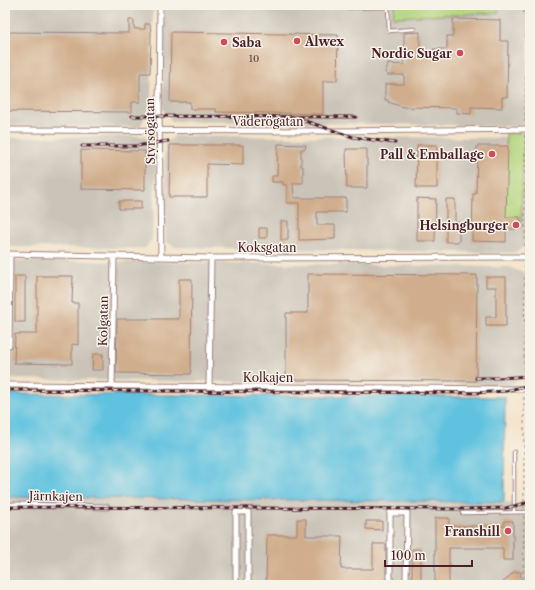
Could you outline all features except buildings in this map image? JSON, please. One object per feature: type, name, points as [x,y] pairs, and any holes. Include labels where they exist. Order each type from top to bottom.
[{"type":"street","name":"Styrsögatan","points":[[160,5],[159,131],[161,256]]},
{"type":"street","name":"Väderögatan","points":[[5,130],[335,131],[528,129]]},
{"type":"street","name":"Koksgatan","points":[[7,254],[211,258],[527,257]]},
{"type":"street","points":[[5,345],[9,345],[7,254]]},
{"type":"street","name":"Kolgatan","points":[[112,386],[114,256]]},
{"type":"street","points":[[209,387],[211,258]]},
{"type":"street","name":"Kolkajen","points":[[5,385],[530,389]]},
{"type":"street","name":"Järnkajen","points":[[5,507],[14,505],[107,507]]},
{"type":"street","points":[[236,585],[236,512],[248,512],[248,585]]},
{"type":"street","points":[[390,585],[390,513],[407,513],[406,585]]},
{"type":"lane","points":[[343,5],[343,8],[388,7],[389,31],[414,29]]},
{"type":"lane","points":[[514,452],[514,512]]},
{"type":"lane","points":[[462,513],[530,512]]},
{"type":"path","points":[[522,5],[526,20],[528,129],[526,170],[527,257],[524,389],[523,585]]},
{"type":"shaded area","points":[[5,5],[153,5],[151,105],[140,127],[5,125]]},
{"type":"shaded area","points":[[164,5],[529,5],[527,120],[520,126],[172,121],[163,109]]},
{"type":"shaded area","points":[[145,136],[157,153],[152,239],[145,248],[5,247],[5,138]]},
{"type":"shaded area","points":[[175,136],[517,138],[527,145],[528,245],[513,253],[175,247],[166,242],[165,144]]},
{"type":"shaded area","points":[[5,260],[509,267],[526,274],[527,373],[511,385],[5,379]]},
{"type":"shaded area","points":[[5,497],[504,502],[530,506],[530,585],[5,585]]},
{"type":"green space","points":[[395,5],[499,5],[498,13],[393,17]]},
{"type":"green space","points":[[506,133],[524,133],[521,222],[503,222]]},
{"type":"water","points":[[5,394],[505,397],[504,502],[5,497]]},
{"type":"railway","points":[[132,116],[356,117]]},
{"type":"railway","points":[[302,120],[353,137],[395,143]]},
{"type":"railway","points":[[82,146],[136,146],[168,141]]},
{"type":"railway","points":[[476,378],[530,376]]},
{"type":"railway","points":[[5,390],[475,393],[505,391],[530,385]]},
{"type":"railway","points":[[5,507],[463,509],[506,508],[530,502]]},
{"type":"place","name":"Alwex","points":[[297,41]]},
{"type":"place","name":"Saba","points":[[224,42]]},
{"type":"place","name":"Nordic Sugar","points":[[460,53]]},
{"type":"place","name":"Pall & Emballage","points":[[492,154]]},
{"type":"place","name":"Helsingburger","points":[[516,225]]},
{"type":"place","name":"Franshill","points":[[508,531]]}]
